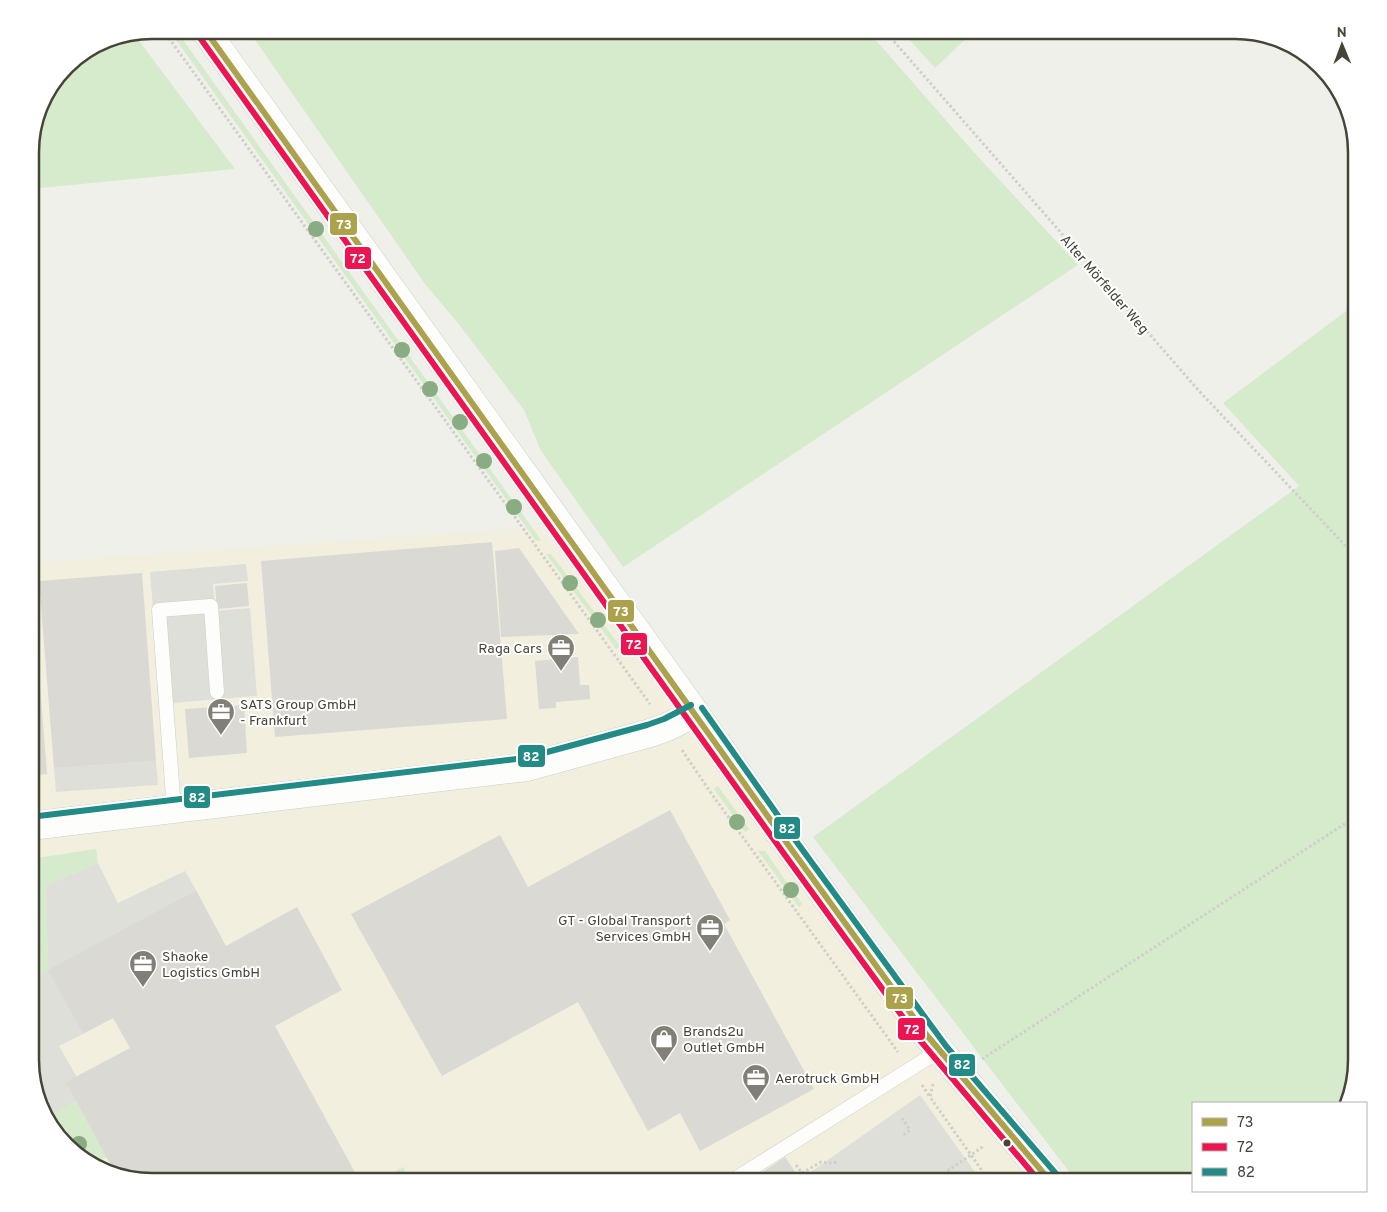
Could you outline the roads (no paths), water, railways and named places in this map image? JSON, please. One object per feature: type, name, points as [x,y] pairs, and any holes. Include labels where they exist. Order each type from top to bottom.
[{"type":"street","points":[[211,39],[695,712],[789,846],[939,1051],[1042,1173]]},
{"type":"street","points":[[39,825],[527,767],[650,734],[695,712]]},
{"type":"lane","points":[[174,810],[159,610],[211,606],[217,692]]},
{"type":"lane","points":[[744,1173],[939,1051]]},
{"type":"place","name":"Raga Cars","points":[[561,672]]},
{"type":"place","name":"SATS Group GmbH - Frankfurt","points":[[221,736]]},
{"type":"place","name":"GT - Global Transport Services GmbH","points":[[710,952]]},
{"type":"place","name":"Shaoke Logistics GmbH","points":[[143,988]]},
{"type":"place","name":"Brands2u Outlet GmbH","points":[[664,1063]]},
{"type":"place","name":"Aerotruck GmbH","points":[[756,1102]]}]
